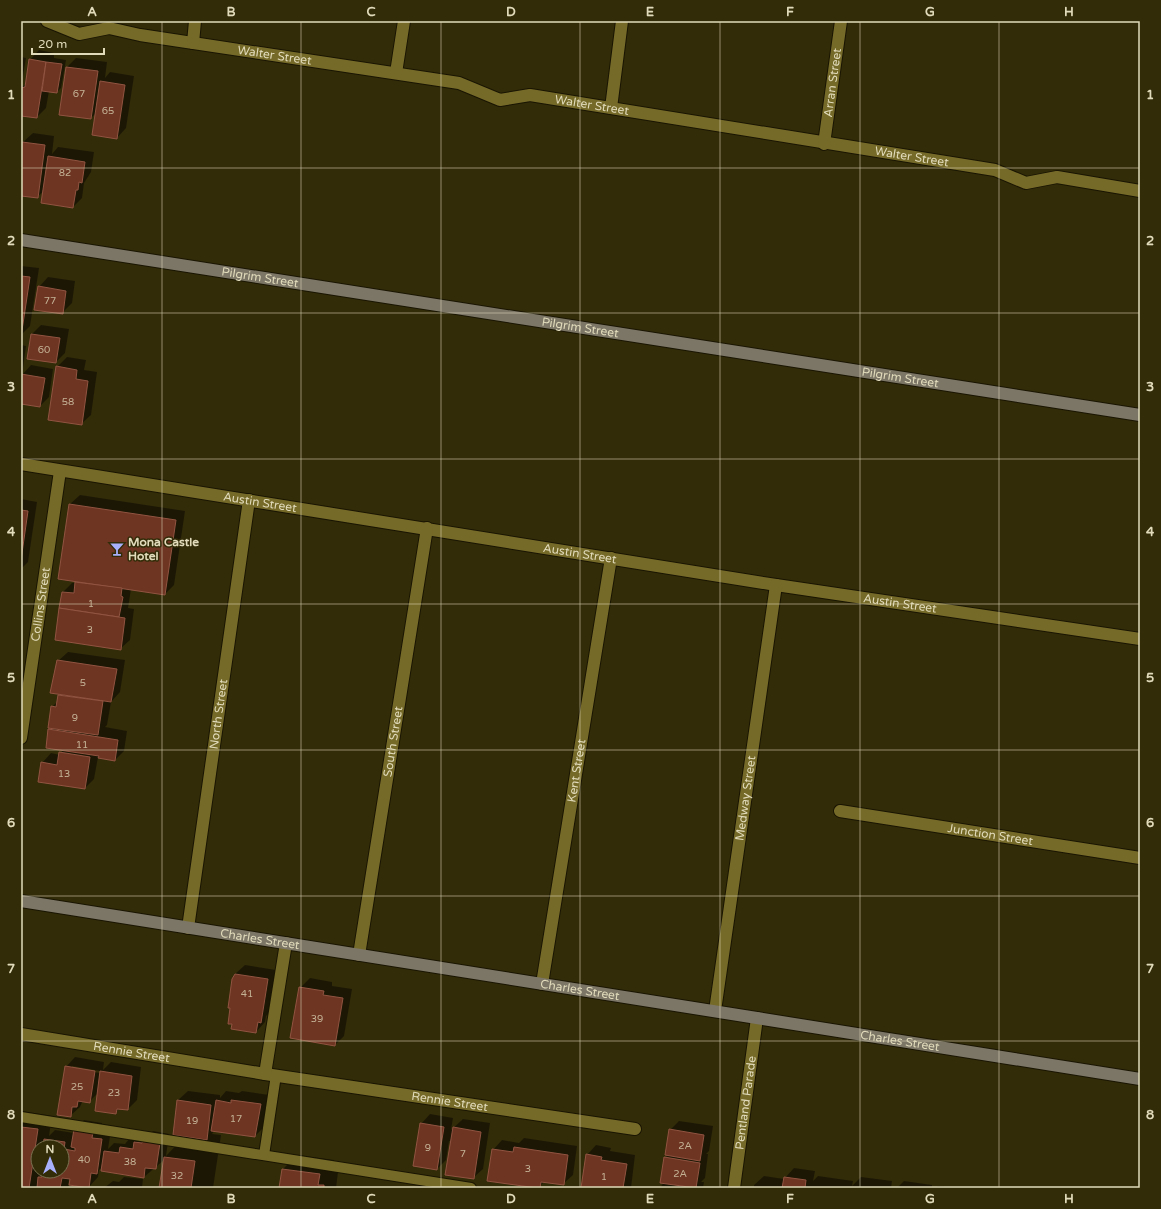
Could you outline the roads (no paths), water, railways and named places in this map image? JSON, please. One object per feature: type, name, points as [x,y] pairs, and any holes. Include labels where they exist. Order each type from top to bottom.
[{"type":"street","name":"Walter Street","points":[[47,21],[79,34],[109,28],[459,83],[500,100],[530,95],[824,144],[995,170],[1026,183],[1057,177],[1140,191]]},
{"type":"street","points":[[192,42],[195,21]]},
{"type":"street","points":[[396,73],[404,21]]},
{"type":"street","points":[[611,108],[622,21]]},
{"type":"street","name":"Arran Street","points":[[824,144],[840,21]]},
{"type":"street","name":"Pilgrim Street","points":[[21,240],[1140,415]]},
{"type":"street","name":"Austin Street","points":[[21,464],[776,585],[1140,639]]},
{"type":"street","name":"Collins Street","points":[[21,738],[60,470]]},
{"type":"street","name":"North Street","points":[[188,928],[249,500]]},
{"type":"street","name":"South Street","points":[[359,955],[427,528]]},
{"type":"street","name":"Kent Street","points":[[542,984],[611,558]]},
{"type":"street","name":"Medway Street","points":[[715,1011],[776,585]]},
{"type":"street","name":"Junction Street","points":[[840,811],[1140,858]]},
{"type":"street","name":"Charles Street","points":[[21,901],[1140,1079]]},
{"type":"street","points":[[271,1074],[286,943]]},
{"type":"street","name":"Pentland Parade","points":[[734,1188],[757,1018]]},
{"type":"street","name":"Rennie Street","points":[[21,1034],[271,1074],[634,1129]]},
{"type":"lane","points":[[264,1155],[271,1074]]},
{"type":"lane","points":[[21,1117],[471,1188]]},
{"type":"place","name":"Mona Castle Hotel","points":[[117,549]]}]
